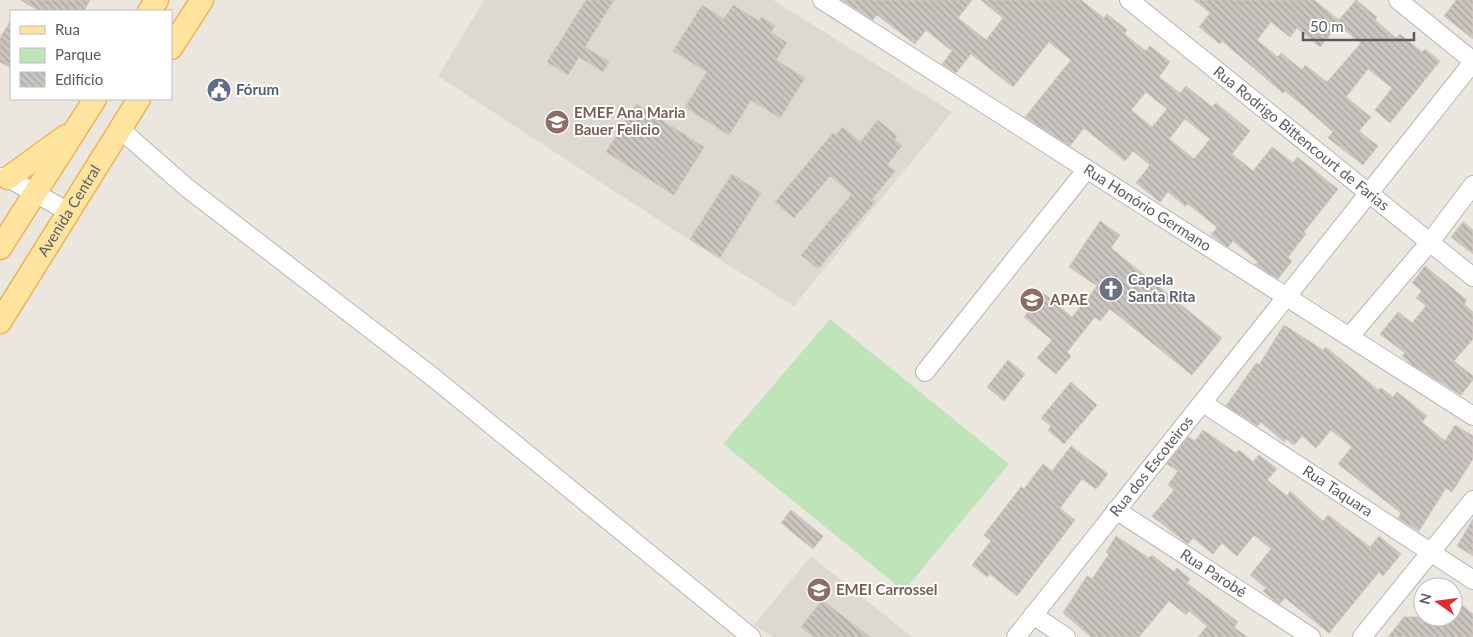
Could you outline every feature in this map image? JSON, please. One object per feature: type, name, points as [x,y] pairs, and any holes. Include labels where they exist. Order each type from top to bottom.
[{"type":"main road","points":[[172,46],[202,0]]},
{"type":"main road","points":[[0,248],[93,100]]},
{"type":"main road","name":"Avenida Central","points":[[2,315],[120,129],[132,101]]},
{"type":"main road","points":[[4,178],[75,130]]},
{"type":"street","name":"Rua Honório Germano","points":[[822,0],[1473,416]]},
{"type":"street","name":"Rua Rodrigo Bittencourt de Farias","points":[[1129,0],[1473,277]]},
{"type":"street","points":[[1398,0],[1473,61]]},
{"type":"street","name":"Rua dos Escoteiros","points":[[1016,637],[1288,297],[1473,61]]},
{"type":"street","points":[[120,129],[186,187],[434,378],[751,637]]},
{"type":"street","points":[[925,372],[1087,169]]},
{"type":"street","points":[[4,178],[36,192],[69,212]]},
{"type":"street","points":[[1350,336],[1430,242],[1473,185]]},
{"type":"street","name":"Rua Taquara","points":[[1203,403],[1473,580]]},
{"type":"street","points":[[1362,637],[1473,500]]},
{"type":"street","name":"Rua Parobé","points":[[1116,510],[1311,637]]},
{"type":"street","points":[[1034,615],[1066,637]]},
{"type":"shaded area","points":[[484,0],[773,0],[952,112],[794,306],[720,260],[438,76]]},
{"type":"shaded area","name":"EMEI Carrossel","points":[[811,556],[912,637],[773,637],[754,625]]},
{"type":"green space","points":[[830,319],[1009,464],[904,591],[723,444]]},
{"type":"building","points":[[21,0],[90,0],[85,10],[37,10]]},
{"type":"building","points":[[586,0],[614,0],[585,47],[609,62],[603,72],[579,57],[568,75],[547,62]]},
{"type":"building","points":[[842,0],[972,0],[958,18],[986,40],[1003,18],[981,0],[1081,0],[1104,18],[1107,14],[1127,30],[1124,34],[1146,51],[1150,46],[1170,62],[1159,77],[1180,93],[1186,86],[1212,107],[1216,103],[1250,131],[1232,154],[1253,171],[1272,147],[1293,163],[1297,157],[1338,189],[1304,232],[1306,234],[1288,257],[1292,261],[1278,279],[1255,264],[1258,262],[1233,241],[1228,247],[1211,235],[1217,227],[1188,204],[1185,206],[1168,192],[1160,202],[1136,183],[1150,165],[1133,151],[1125,161],[1084,128],[1070,146],[1025,117],[1071,60],[1049,42],[1013,87],[971,54],[956,73],[942,64],[952,51],[926,30],[915,44],[877,15],[873,20]],"holes":[[[1146,92],[1167,109],[1152,127],[1131,110]],[[1185,119],[1210,139],[1194,159],[1169,139]]]},
{"type":"building","points":[[1194,0],[1314,0],[1339,20],[1356,0],[1377,17],[1375,20],[1396,38],[1400,34],[1422,52],[1425,49],[1440,61],[1390,123],[1375,110],[1392,88],[1368,69],[1346,97],[1371,117],[1359,131],[1378,146],[1363,165],[1328,138],[1333,132],[1306,108],[1285,91],[1283,93],[1222,41],[1220,44],[1199,27],[1210,13]],"holes":[[[1271,22],[1290,37],[1297,28],[1320,47],[1338,25],[1361,43],[1327,82],[1305,65],[1302,70],[1281,53],[1278,57],[1257,40]]]},
{"type":"building","points":[[1456,0],[1473,0],[1473,39],[1444,16]]},
{"type":"building","points":[[702,5],[724,19],[733,5],[759,21],[762,17],[775,26],[771,32],[787,43],[776,60],[805,78],[780,118],[751,100],[729,135],[685,107],[707,72],[673,51]]},
{"type":"building","points":[[10,22],[10,67],[0,62],[0,38]]},
{"type":"building","points":[[636,104],[704,147],[674,195],[606,152]]},
{"type":"building","points":[[878,120],[897,136],[895,139],[902,146],[887,165],[895,171],[872,199],[875,202],[818,269],[801,255],[852,194],[830,176],[794,218],[775,202],[833,133],[835,135],[843,127],[860,142]]},
{"type":"building","points":[[732,174],[761,193],[720,258],[690,239]]},
{"type":"building","points":[[1100,221],[1120,235],[1111,248],[1222,338],[1192,375],[1110,309],[1100,321],[1095,317],[1067,352],[1071,356],[1056,374],[1037,358],[1052,340],[1024,317],[1043,293],[1072,317],[1097,286],[1069,267]]},
{"type":"building","points":[[1463,222],[1473,230],[1473,254],[1451,237]]},
{"type":"building","points":[[1425,266],[1467,300],[1464,304],[1473,312],[1473,339],[1454,361],[1473,376],[1473,380],[1461,395],[1412,365],[1402,356],[1405,353],[1380,334],[1398,312],[1412,323],[1426,306],[1416,298],[1422,291],[1412,283]]},
{"type":"building","points":[[1284,325],[1323,350],[1326,347],[1378,390],[1381,388],[1393,397],[1397,392],[1427,416],[1422,422],[1445,441],[1455,425],[1473,436],[1473,459],[1452,492],[1446,488],[1419,531],[1398,518],[1401,513],[1338,464],[1352,447],[1331,430],[1316,448],[1302,436],[1294,445],[1286,439],[1284,442],[1261,422],[1258,426],[1226,406],[1256,363],[1259,365]]},
{"type":"building","points":[[1008,360],[1025,374],[1004,401],[987,387]]},
{"type":"building","points":[[1071,382],[1097,405],[1064,444],[1048,430],[1051,426],[1041,418]]},
{"type":"building","points":[[1203,430],[1236,453],[1239,450],[1253,462],[1259,455],[1277,469],[1267,480],[1287,496],[1290,491],[1323,521],[1328,515],[1370,547],[1379,536],[1401,554],[1383,576],[1379,572],[1329,633],[1285,598],[1280,604],[1274,600],[1263,591],[1266,588],[1250,575],[1271,549],[1254,535],[1237,556],[1222,543],[1213,554],[1193,538],[1188,544],[1152,516],[1174,490],[1168,485],[1178,471],[1167,464],[1188,437],[1195,441]]},
{"type":"building","points":[[1071,446],[1108,474],[1096,489],[1082,479],[1060,508],[1075,520],[1017,596],[990,574],[987,577],[972,565],[991,541],[984,535],[1021,487],[1024,489],[1043,464],[1052,471]]},
{"type":"building","points":[[791,510],[823,536],[813,549],[781,523]]},
{"type":"building","points":[[1473,519],[1473,556],[1457,546]]},
{"type":"building","points":[[1116,536],[1149,558],[1152,555],[1174,572],[1177,568],[1190,579],[1187,583],[1238,622],[1234,627],[1247,637],[1198,637],[1207,626],[1189,611],[1186,615],[1169,601],[1139,637],[1091,637],[1063,613],[1087,576],[1092,579],[1109,554],[1106,552]]},
{"type":"building","points":[[822,600],[870,637],[813,637],[801,627]]},
{"type":"building","points":[[1463,606],[1473,614],[1473,637],[1388,637],[1404,617],[1413,617],[1413,627],[1463,627]]},
{"type":"place","name":"Fórum","points":[[219,90]]},
{"type":"place","name":"EMEF Ana Maria Bauer Felicio","points":[[557,122]]},
{"type":"place","name":"Capela Santa Rita","points":[[1111,289]]},
{"type":"place","name":"APAE","points":[[1032,300]]},
{"type":"place","name":"EMEI Carrossel","points":[[819,590]]}]
